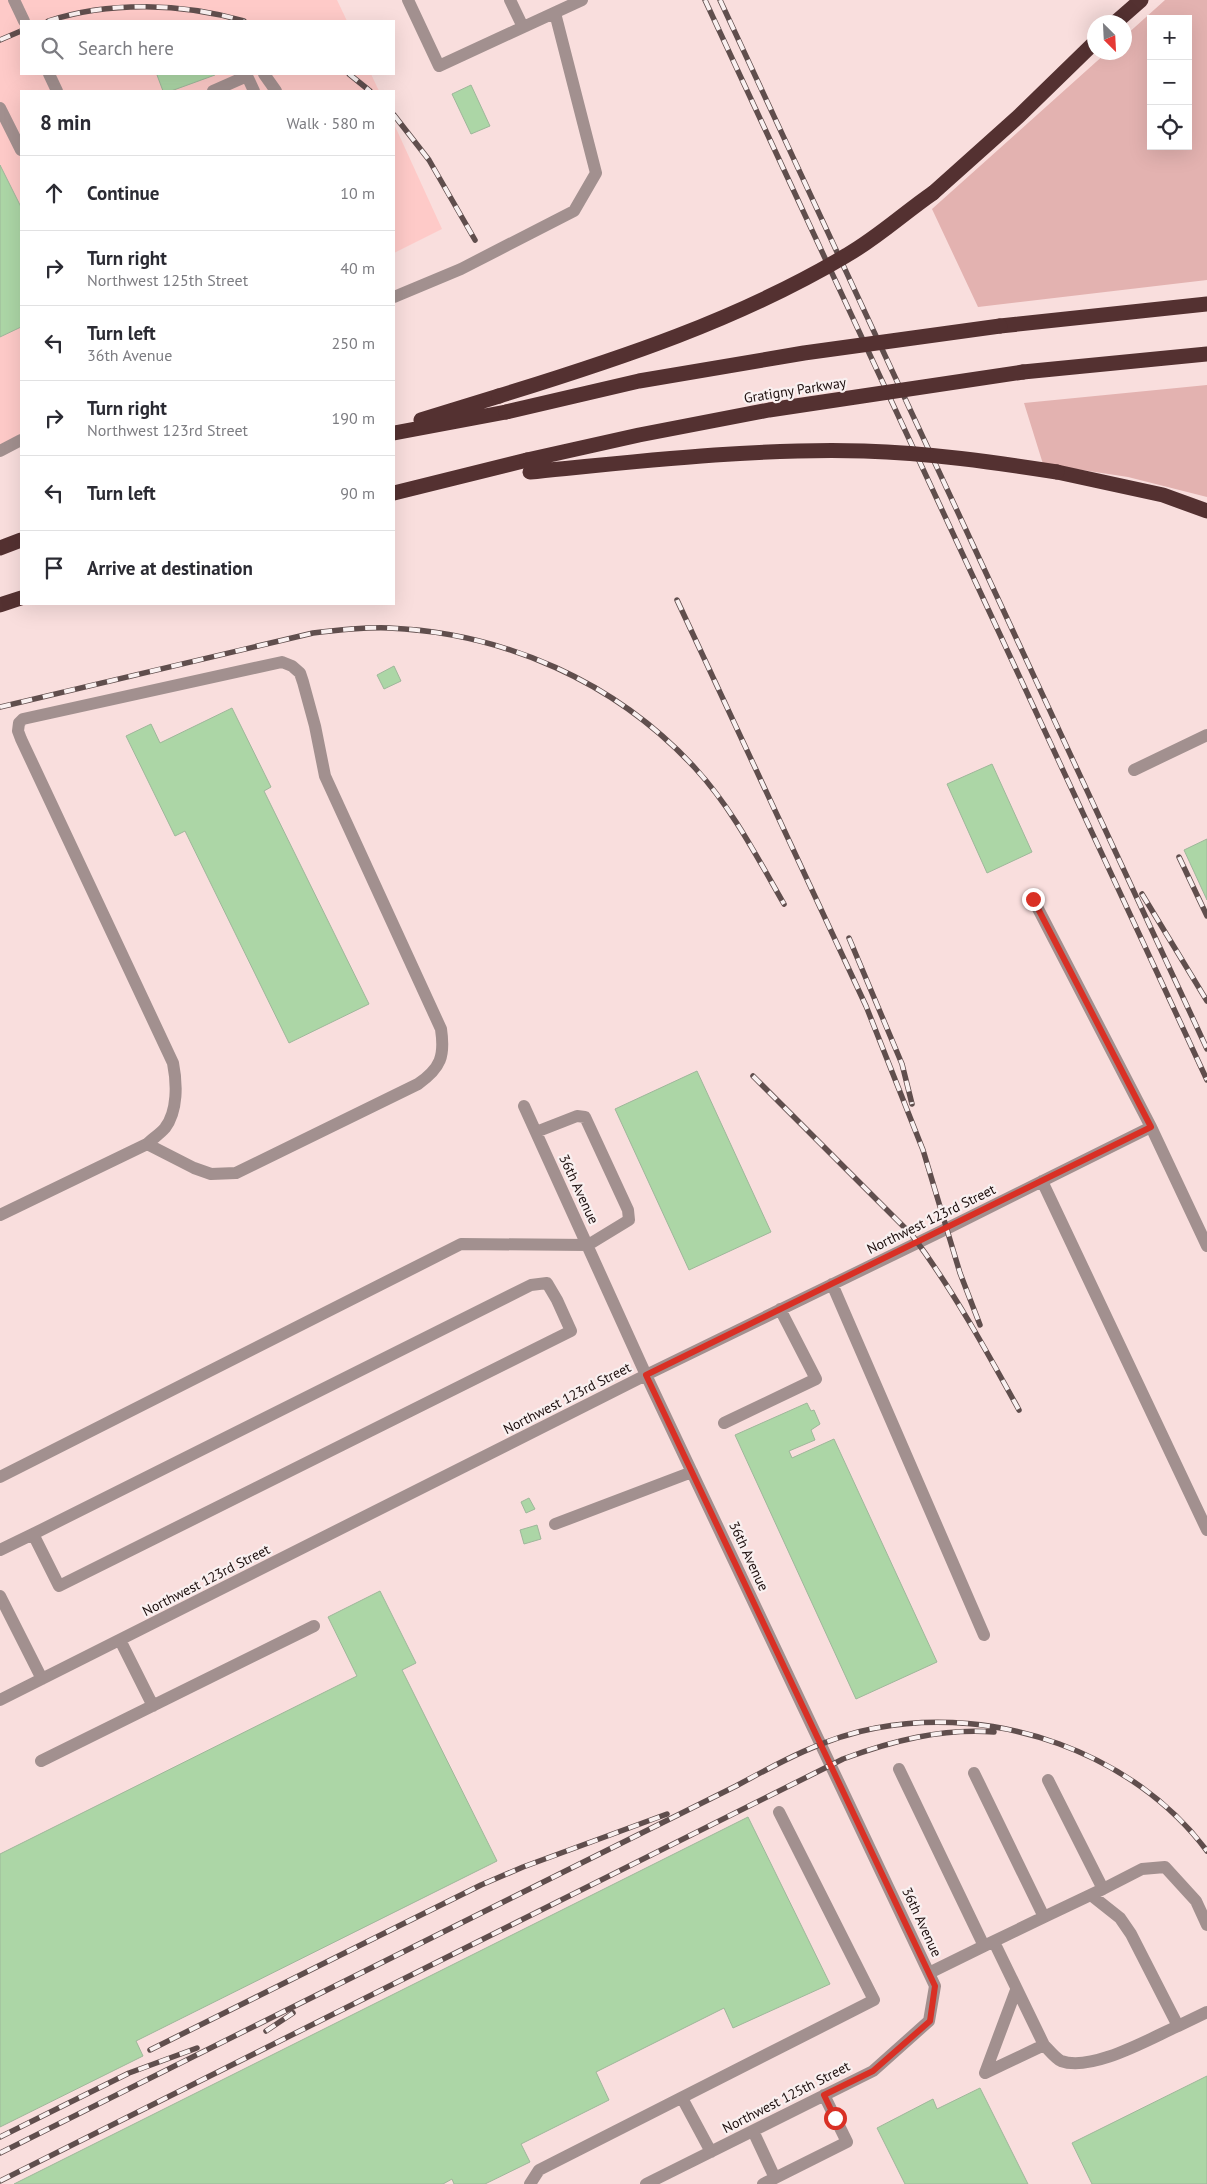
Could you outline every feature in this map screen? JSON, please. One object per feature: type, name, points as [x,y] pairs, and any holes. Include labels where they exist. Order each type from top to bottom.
[{"type":"highway","points":[[1124,15],[1141,0]]},
{"type":"highway","points":[[395,429],[584,369],[670,339],[758,303],[848,255],[932,192],[1019,116],[1087,50]]},
{"type":"highway","points":[[395,433],[506,412],[639,381],[804,353],[1000,326],[1207,304]]},
{"type":"highway","name":"Gratigny Parkway","points":[[529,466],[639,435],[769,410],[1024,372],[1207,354]]},
{"type":"highway","points":[[395,493],[443,480],[529,466],[753,452],[855,451],[984,461],[1057,472],[1163,495],[1207,511]]},
{"type":"highway","points":[[0,548],[20,540]]},
{"type":"highway","points":[[0,605],[20,598]]},
{"type":"street","points":[[14,0],[24,20]]},
{"type":"street","points":[[408,0],[439,66],[582,0]]},
{"type":"street","points":[[510,0],[523,27]]},
{"type":"street","points":[[395,298],[461,269],[574,211],[596,173],[555,13]]},
{"type":"street","points":[[49,75],[57,90]]},
{"type":"street","points":[[215,90],[250,75],[254,90]]},
{"type":"street","points":[[265,75],[275,90]]},
{"type":"street","points":[[0,108],[20,148]]},
{"type":"street","points":[[0,451],[20,441]]},
{"type":"street","points":[[0,1216],[147,1144],[165,1128],[176,1096],[174,1063],[21,739],[18,731],[19,723],[23,719],[282,662],[292,666],[300,673],[304,682],[325,776],[441,1029],[442,1054],[438,1067],[418,1084],[236,1173],[211,1174],[194,1168],[147,1144]]},
{"type":"street","points":[[1134,770],[1207,736]]},
{"type":"street","points":[[1033,899],[1151,1127],[1207,1246]]},
{"type":"street","name":"36th Avenue","points":[[524,1106],[646,1375],[935,1986],[930,2021]]},
{"type":"street","points":[[0,1477],[461,1244],[588,1245],[629,1220],[628,1210],[584,1117],[577,1116],[536,1132]]},
{"type":"street","name":"Northwest 123rd Street","points":[[0,1700],[646,1375],[1151,1127]]},
{"type":"street","points":[[1042,1181],[1207,1530]]},
{"type":"street","points":[[0,1550],[531,1285],[547,1284],[557,1300],[571,1331],[59,1586],[33,1534]]},
{"type":"street","points":[[832,1284],[984,1635]]},
{"type":"street","points":[[724,1423],[816,1379],[780,1309]]},
{"type":"street","points":[[555,1524],[692,1472]]},
{"type":"street","points":[[0,1596],[42,1679]]},
{"type":"street","points":[[41,1761],[314,1626]]},
{"type":"street","points":[[120,1640],[153,1706]]},
{"type":"street","points":[[899,1769],[989,1944],[1016,1990],[1044,2045],[1060,2060],[1077,2064],[1095,2062],[1207,2012]]},
{"type":"street","points":[[974,1773],[1044,1917]]},
{"type":"street","points":[[1048,1780],[1097,1892],[1120,1918],[1131,1934],[1178,2026]]},
{"type":"street","points":[[530,2184],[539,2170],[874,2000],[779,1812]]},
{"type":"street","points":[[929,1973],[1097,1892],[1142,1868],[1165,1867],[1196,1901],[1207,1925]]},
{"type":"street","points":[[1016,1990],[985,2073],[1044,2045]]},
{"type":"street","name":"Northwest 125th Street","points":[[646,2184],[667,2179],[711,2152],[873,2071],[930,2021]]},
{"type":"street","points":[[763,2184],[847,2142],[824,2095]]},
{"type":"street","points":[[682,2098],[711,2152]]},
{"type":"street","points":[[753,2131],[776,2178]]},
{"type":"shaded area","points":[[0,0],[337,0],[347,20],[20,20],[20,75],[371,75],[379,90],[20,90],[20,436],[0,446]]},
{"type":"shaded area","points":[[1165,0],[1207,0],[1207,280],[978,307],[932,209],[1098,60],[1132,60],[1132,30],[1147,16],[1147,150],[1192,150],[1192,15],[1148,15]]},
{"type":"shaded area","points":[[395,126],[442,229],[395,252]]},
{"type":"shaded area","points":[[1207,385],[1207,497],[1128,477],[1043,464],[1024,403]]},
{"type":"building","points":[[157,75],[215,75],[174,90],[163,90]]},
{"type":"building","points":[[471,85],[490,126],[471,134],[452,94]]},
{"type":"building","points":[[0,165],[20,205],[20,327],[0,337]]},
{"type":"building","points":[[394,666],[401,681],[384,689],[377,675]]},
{"type":"building","points":[[232,708],[271,787],[264,791],[369,1004],[289,1043],[185,831],[175,836],[126,736],[151,724],[160,743]]},
{"type":"building","points":[[992,764],[1032,852],[987,873],[947,784]]},
{"type":"building","points":[[1207,839],[1207,900],[1184,850]]},
{"type":"building","points":[[697,1071],[771,1232],[689,1270],[615,1109]]},
{"type":"building","points":[[807,1403],[811,1411],[814,1410],[820,1424],[811,1430],[815,1440],[789,1451],[792,1458],[834,1439],[937,1662],[856,1699],[735,1435]]},
{"type":"building","points":[[529,1498],[535,1509],[526,1513],[521,1502]]},
{"type":"building","points":[[537,1525],[541,1539],[524,1544],[520,1530]]},
{"type":"building","points":[[380,1591],[416,1663],[402,1670],[497,1861],[136,2041],[143,2056],[0,2127],[0,1854],[357,1676],[328,1617]]},
{"type":"building","points":[[748,1817],[830,1984],[733,2028],[724,2008],[596,2072],[609,2100],[521,2144],[530,2162],[485,2184],[454,2184],[452,2179],[443,2184],[14,2184]]},
{"type":"building","points":[[1207,2076],[1207,2184],[1092,2184],[1072,2143]]},
{"type":"building","points":[[980,2088],[1028,2184],[905,2184],[877,2128],[933,2099],[937,2109]]},
{"type":"railway","points":[[705,0],[1207,1080]]},
{"type":"railway","points":[[720,0],[1207,1049]]},
{"type":"railway","points":[[52,20],[96,10],[121,7],[171,8],[240,20]]},
{"type":"railway","points":[[0,40],[20,31]]},
{"type":"railway","points":[[350,75],[369,90]]},
{"type":"railway","points":[[395,116],[429,160],[475,240]]},
{"type":"railway","points":[[677,600],[866,1006],[923,1150],[960,1273],[980,1325]]},
{"type":"railway","points":[[0,707],[313,633],[361,628],[389,628],[432,632],[475,640],[516,652],[556,668],[594,687],[664,737],[695,768],[721,800],[743,833],[784,904]]},
{"type":"railway","points":[[1179,857],[1207,916]]},
{"type":"railway","points":[[1142,894],[1207,1001]]},
{"type":"railway","points":[[849,938],[902,1064],[912,1104]]},
{"type":"railway","points":[[753,1076],[912,1235],[955,1299],[1019,1410]]},
{"type":"railway","points":[[0,2153],[736,1786],[786,1759],[839,1737],[857,1732],[922,1723],[968,1724],[1014,1731],[1059,1744],[1101,1763],[1141,1787],[1176,1816],[1207,1851]]},
{"type":"railway","points":[[0,2181],[843,1759],[898,1741],[917,1737],[955,1732],[994,1732]]},
{"type":"railway","points":[[150,2050],[481,1885],[523,1867],[667,1814]]},
{"type":"railway","points":[[266,2031],[293,2013]]},
{"type":"railway","points":[[0,2137],[129,2073],[197,2048]]},
{"type":"route","points":[[835,2118],[824,2095],[873,2071],[930,2021],[935,1986],[646,1375],[1151,1127],[1033,899]]}]
